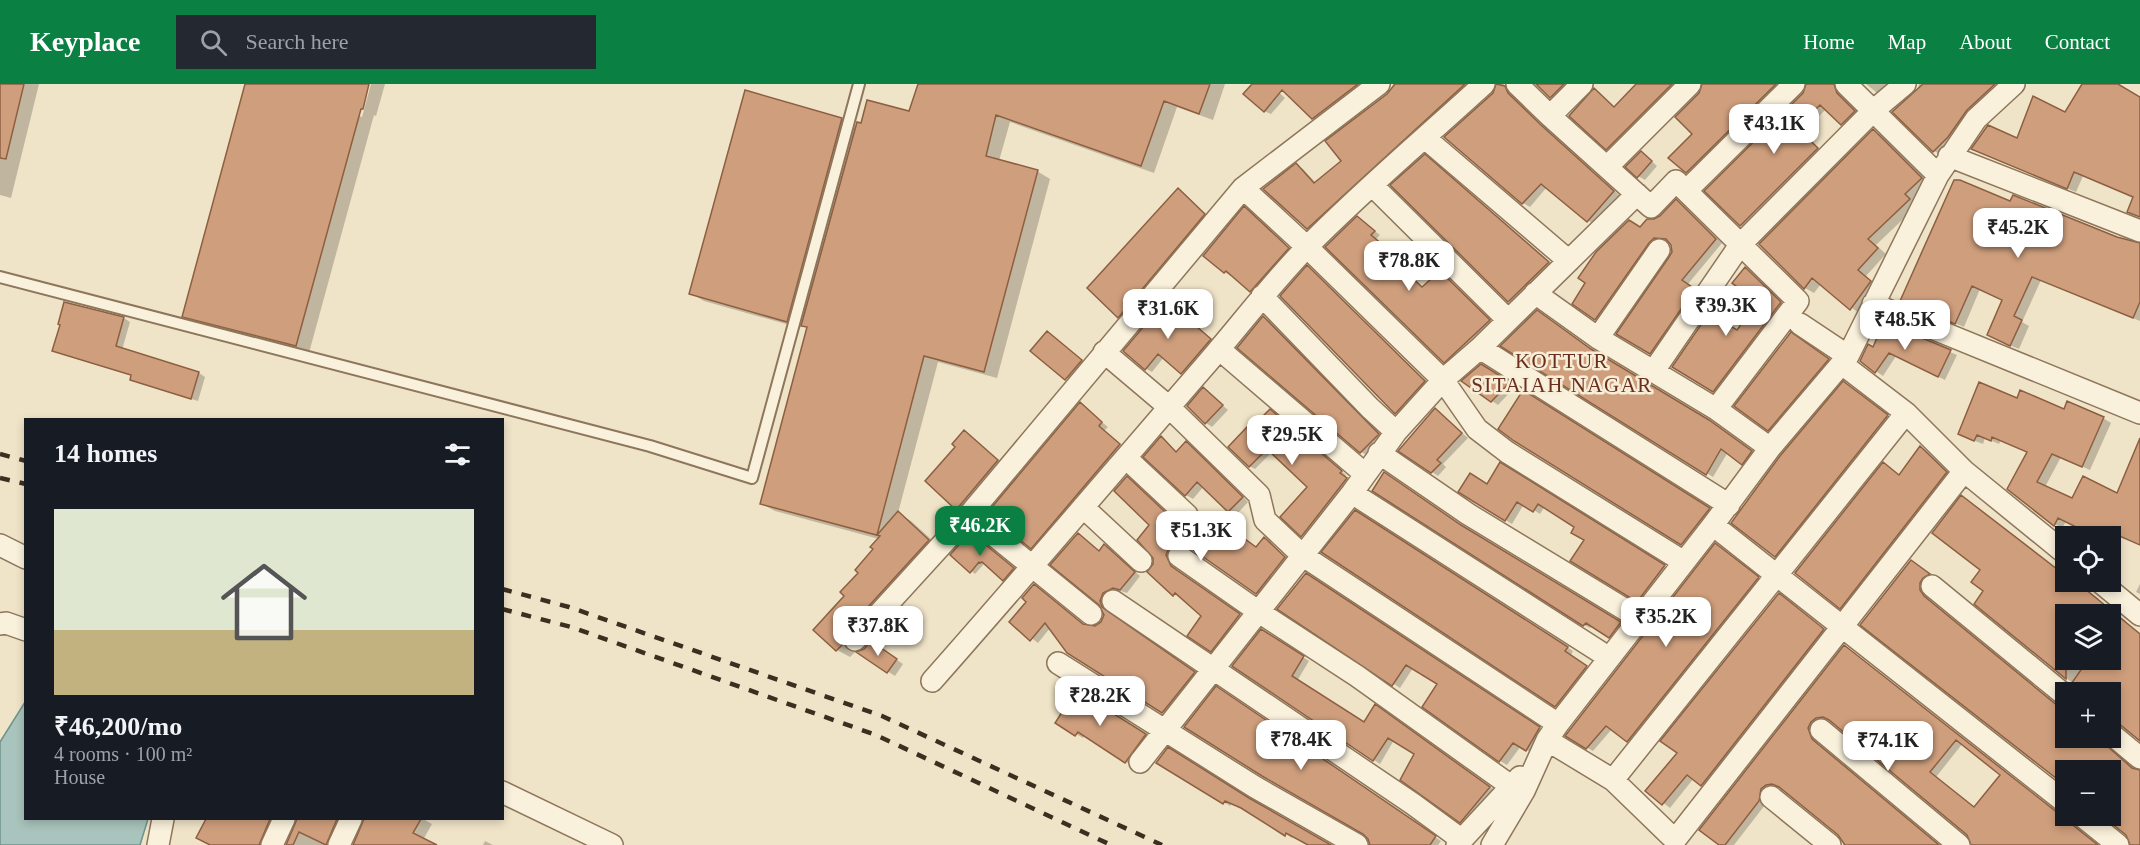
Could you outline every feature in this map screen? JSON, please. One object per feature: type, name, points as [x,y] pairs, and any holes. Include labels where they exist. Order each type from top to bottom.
[{"type":"street","points":[[932,681],[1219,350],[1262,296],[1307,247],[1484,84]]},
{"type":"street","points":[[1517,84],[1651,207],[1676,181],[1798,300],[1716,409]]},
{"type":"street","points":[[1550,116],[1582,84]]},
{"type":"street","points":[[1607,167],[1690,84]]},
{"type":"street","points":[[1687,190],[1794,84]]},
{"type":"street","points":[[1846,84],[1938,175]]},
{"type":"street","points":[[1653,372],[1740,245],[1874,110],[1905,84]]},
{"type":"street","points":[[1113,601],[1413,804],[1459,842],[1511,786],[1548,740],[1608,657],[1729,505],[1770,448],[1845,360],[1949,156],[1976,119],[2014,84]]},
{"type":"street","points":[[855,640],[969,515],[1244,188],[1370,87]]},
{"type":"street","points":[[1425,138],[1569,261]]},
{"type":"street","points":[[1949,156],[2140,231]]},
{"type":"street","points":[[1372,185],[1508,320]]},
{"type":"street","points":[[1244,188],[1443,380],[1477,429],[1507,452],[1684,562]]},
{"type":"street","points":[[1140,762],[1352,493],[1396,432],[1443,380],[1480,348],[1637,194]]},
{"type":"street","points":[[1598,338],[1659,250]]},
{"type":"street","points":[[1535,293],[1598,338],[1716,409],[1770,448]]},
{"type":"street","points":[[1262,296],[1396,432]]},
{"type":"street","points":[[1873,304],[2140,413]]},
{"type":"street","points":[[1800,324],[1906,413],[1964,471],[2055,545]]},
{"type":"street","points":[[1480,348],[1729,505]]},
{"type":"street","points":[[1219,350],[1365,474]]},
{"type":"street","points":[[1104,352],[1169,407],[1259,495],[1265,520],[1302,555],[1548,740],[1613,780],[1675,840],[1964,471]]},
{"type":"street","points":[[1613,780],[1906,413]]},
{"type":"street","points":[[1379,453],[1468,514],[1639,618]]},
{"type":"street","points":[[1126,458],[1187,516]]},
{"type":"street","points":[[1352,493],[1608,657]]},
{"type":"street","points":[[1083,507],[1142,561]]},
{"type":"street","points":[[969,515],[1091,614]]},
{"type":"street","points":[[1713,525],[2055,794]]},
{"type":"street","points":[[0,545],[24,557]]},
{"type":"street","points":[[1179,556],[1259,612],[1358,676],[1511,786]]},
{"type":"street","points":[[1932,586],[2055,687]]},
{"type":"street","points":[[2112,592],[2140,615]]},
{"type":"street","points":[[0,624],[6,623],[24,629]]},
{"type":"street","points":[[1059,663],[1255,786],[1357,845]]},
{"type":"street","points":[[1821,730],[1959,845]]},
{"type":"street","points":[[1492,845],[1524,791],[1548,740]]},
{"type":"street","points":[[2121,742],[2140,758]]},
{"type":"street","points":[[504,793],[612,845]]},
{"type":"street","points":[[1770,796],[1830,845]]},
{"type":"street","points":[[158,845],[163,820]]},
{"type":"street","points":[[272,845],[284,820]]},
{"type":"street","points":[[339,845],[351,820]]},
{"type":"street","points":[[2094,826],[2118,845]]},
{"type":"lane","points":[[0,277],[650,446],[752,478],[859,84]]},
{"type":"water","points":[[24,704],[24,820],[148,820],[140,845],[0,845],[0,742]]},
{"type":"building","points":[[0,84],[24,84],[6,159],[0,158]]},
{"type":"building","points":[[245,84],[369,84],[296,346],[182,317]]},
{"type":"building","points":[[918,84],[1210,84],[1199,114],[1164,101],[1141,166],[996,115],[986,156],[1038,170],[984,372],[924,356],[877,535],[898,511],[929,540],[846,631],[842,638],[843,644],[836,651],[813,630],[844,596],[840,592],[858,573],[855,570],[873,549],[870,547],[880,536],[760,504],[807,327],[801,326],[857,122],[861,123],[867,100],[909,111]]},
{"type":"building","points":[[1252,84],[1358,84],[1312,119],[1282,90],[1264,112],[1243,94]]},
{"type":"building","points":[[1395,84],[1465,84],[1307,229],[1263,189],[1296,163],[1314,183],[1341,161],[1325,141],[1387,94]]},
{"type":"building","points":[[1496,84],[1505,86],[1508,93],[1541,125],[1614,191],[1587,222],[1541,184],[1522,204],[1444,137],[1493,93]]},
{"type":"building","points":[[1536,84],[1564,84],[1550,98]]},
{"type":"building","points":[[1636,84],[1672,84],[1606,150],[1569,116],[1594,88],[1614,107]]},
{"type":"building","points":[[1702,84],[1776,84],[1686,173],[1668,158],[1692,134],[1675,117],[1699,93]]},
{"type":"building","points":[[1806,84],[1834,84],[1837,93],[1855,111],[1841,125],[1820,105],[1797,128],[1818,148],[1740,226],[1704,191],[1803,93]]},
{"type":"building","points":[[1923,84],[1995,84],[1967,110],[1948,137],[1933,152],[1892,112]]},
{"type":"building","points":[[2082,84],[2118,84],[2140,97],[2140,217],[2127,212],[2133,197],[2074,172],[2067,189],[1971,149],[1988,125],[2017,138],[2033,96],[2065,112]]},
{"type":"building","points":[[745,90],[842,118],[787,322],[689,294]]},
{"type":"building","points":[[1873,129],[1922,178],[1905,194],[1910,199],[1868,239],[1878,248],[1858,270],[1871,281],[1850,310],[1812,278],[1804,289],[1759,244]]},
{"type":"building","points":[[1641,151],[1652,161],[1637,178],[1625,167]]},
{"type":"building","points":[[1425,154],[1549,262],[1508,302],[1390,185]]},
{"type":"building","points":[[1954,180],[1960,180],[2010,201],[2013,195],[2117,237],[2140,243],[2140,302],[2133,318],[2032,277],[2014,316],[2022,320],[2010,346],[1987,335],[2002,300],[1972,286],[1955,324],[1900,301]]},
{"type":"building","points":[[1178,188],[1205,214],[1118,318],[1087,288]]},
{"type":"building","points":[[1676,199],[1716,239],[1682,280],[1695,289],[1650,354],[1616,334],[1672,252],[1671,245],[1666,239],[1654,238],[1649,243],[1595,320],[1572,304],[1585,283],[1578,278],[1596,252],[1629,220],[1640,227],[1647,219],[1660,216]]},
{"type":"building","points":[[1244,206],[1289,248],[1250,292],[1226,271],[1224,273],[1203,256]]},
{"type":"building","points":[[1357,216],[1375,231],[1371,235],[1400,259],[1396,263],[1422,287],[1440,271],[1490,320],[1444,363],[1325,247]]},
{"type":"building","points":[[1307,265],[1425,381],[1395,414],[1280,296]]},
{"type":"building","points":[[1745,267],[1781,302],[1713,392],[1672,367],[1709,313],[1737,330],[1757,302],[1732,283]]},
{"type":"building","points":[[1166,300],[1211,339],[1181,374],[1158,354],[1145,370],[1123,351]]},
{"type":"building","points":[[64,302],[124,317],[116,346],[199,372],[191,399],[130,380],[131,375],[52,351]]},
{"type":"building","points":[[1537,310],[1591,349],[1709,420],[1752,451],[1742,465],[1721,449],[1706,475],[1500,346]]},
{"type":"building","points":[[1263,316],[1379,434],[1360,453],[1237,348]]},
{"type":"building","points":[[1884,322],[1951,350],[1938,377],[1889,353],[1875,373],[1860,361],[1868,344],[1873,347]]},
{"type":"building","points":[[1047,331],[1082,360],[1065,380],[1030,351]]},
{"type":"building","points":[[1791,332],[1829,359],[1768,431],[1734,406]]},
{"type":"building","points":[[1481,364],[1510,382],[1491,402],[1461,381]]},
{"type":"building","points":[[1843,381],[1888,415],[1775,557],[1731,523],[1780,456]]},
{"type":"building","points":[[1979,382],[2017,398],[2020,390],[2064,409],[2067,401],[2104,417],[2082,467],[2052,454],[2037,482],[2072,498],[2083,476],[2117,493],[2140,438],[2140,545],[2121,537],[2121,526],[2074,526],[2058,518],[2054,526],[2007,489],[2027,452],[1992,437],[1991,441],[1977,435],[1974,441],[1958,434]]},
{"type":"building","points":[[1203,387],[1223,405],[1205,424],[1187,406]]},
{"type":"building","points":[[1523,390],[1710,508],[1681,545],[1498,429]]},
{"type":"building","points":[[1080,402],[1102,422],[1099,426],[1120,444],[1031,549],[987,513]]},
{"type":"building","points":[[1435,408],[1462,433],[1437,460],[1441,463],[1431,473],[1398,451]]},
{"type":"building","points":[[1270,409],[1342,471],[1340,473],[1347,478],[1301,537],[1280,517],[1307,487],[1267,449],[1249,467],[1228,447],[1247,427],[1250,429]]},
{"type":"building","points":[[964,430],[998,460],[956,510],[925,481],[955,447],[952,444]]},
{"type":"building","points":[[1161,436],[1176,452],[1186,441],[1243,497],[1228,512],[1197,482],[1185,496],[1143,457]]},
{"type":"building","points":[[1920,446],[1947,472],[1840,609],[1795,573],[1883,462],[1899,475]]},
{"type":"building","points":[[1500,462],[1665,565],[1637,602],[1570,561],[1584,540],[1571,533],[1574,527],[1538,504],[1533,512],[1517,502],[1505,521],[1458,492],[1470,473],[1487,484]]},
{"type":"building","points":[[1384,472],[1461,525],[1621,622],[1609,638],[1586,623],[1583,626],[1372,491]]},
{"type":"building","points":[[1127,476],[1196,538],[1216,518],[1256,547],[1264,537],[1285,557],[1256,594],[1186,545],[1180,543],[1169,548],[1166,555],[1171,566],[1240,614],[1211,652],[1187,636],[1201,616],[1175,593],[1173,596],[1147,572],[1153,564],[1153,558],[1137,540],[1149,525],[1114,491]]},
{"type":"building","points":[[1961,495],[2055,568],[2055,592],[2089,592],[2103,604],[2055,604],[2055,670],[2066,670],[2066,679],[1974,604],[1983,591],[1971,582],[1980,570],[1932,533]]},
{"type":"building","points":[[1355,510],[1568,647],[1565,651],[1587,666],[1555,707],[1321,552]]},
{"type":"building","points":[[970,532],[1014,568],[1003,581],[982,562],[979,562],[970,573],[950,555]]},
{"type":"building","points":[[1078,533],[1099,551],[1104,544],[1135,572],[1120,590],[1113,588],[1103,593],[1100,601],[1102,607],[1195,672],[1162,713],[1067,653],[1045,623],[1030,641],[1009,622],[1026,602],[1022,598],[1034,584],[1083,624],[1095,626],[1101,622],[1104,615],[1099,605],[1050,565]]},
{"type":"building","points":[[1715,543],[1759,577],[1627,742],[1606,726],[1586,749],[1565,736]]},
{"type":"building","points":[[1911,560],[1930,574],[1920,583],[1920,590],[1924,596],[2055,704],[2055,748],[2109,748],[2132,768],[2140,770],[2140,845],[2130,845],[2126,835],[2115,826],[2121,826],[2121,760],[2055,760],[2055,777],[1860,625]]},
{"type":"building","points":[[1306,573],[1540,727],[1526,751],[1513,743],[1499,762],[1422,707],[1437,684],[1406,665],[1392,686],[1277,609]]},
{"type":"building","points":[[1779,593],[1824,629],[1701,786],[1687,775],[1662,805],[1645,791],[1677,753],[1660,741]]},
{"type":"building","points":[[2121,618],[2140,634],[2140,741],[2121,725],[2121,682],[2072,682],[2081,670],[2121,670]]},
{"type":"building","points":[[1261,629],[1304,656],[1292,676],[1364,722],[1375,704],[1490,787],[1460,823],[1400,780],[1414,754],[1388,738],[1373,761],[1232,666]]},
{"type":"building","points":[[871,641],[897,659],[887,673],[856,652],[864,649]]},
{"type":"building","points":[[1844,645],[2055,811],[2055,826],[2074,826],[2098,845],[1971,845],[1967,835],[1823,717],[1816,718],[1808,728],[1812,739],[1939,845],[1845,845],[1838,835],[1779,787],[1772,784],[1761,789],[1759,801],[1725,845],[1719,845],[1699,830]],"holes":[[[1956,740],[2000,775],[1974,807],[1930,772]]]},
{"type":"building","points":[[1216,686],[1436,836],[1430,845],[1370,845],[1363,834],[1262,776],[1184,727]]},
{"type":"building","points":[[1076,690],[1146,734],[1125,763],[1078,732],[1075,736],[1055,723]]},
{"type":"building","points":[[1168,747],[1249,798],[1331,845],[1308,845],[1286,833],[1285,836],[1241,808],[1225,801],[1223,804],[1156,763]]},
{"type":"building","points":[[205,820],[270,820],[259,845],[210,845],[196,838]]},
{"type":"building","points":[[297,820],[337,820],[326,845],[299,832],[293,845],[286,845]]},
{"type":"building","points":[[364,820],[420,820],[413,833],[437,845],[353,845]]},
{"type":"railway","points":[[0,454],[24,460]]},
{"type":"railway","points":[[0,478],[24,484]]},
{"type":"railway","points":[[504,590],[569,607],[882,716],[1162,845]]},
{"type":"railway","points":[[504,610],[571,627],[876,735],[1111,845]]},
{"type":"district","name":"KOTTUR SITAIAH NAGAR","points":[[1562,373]]}]
